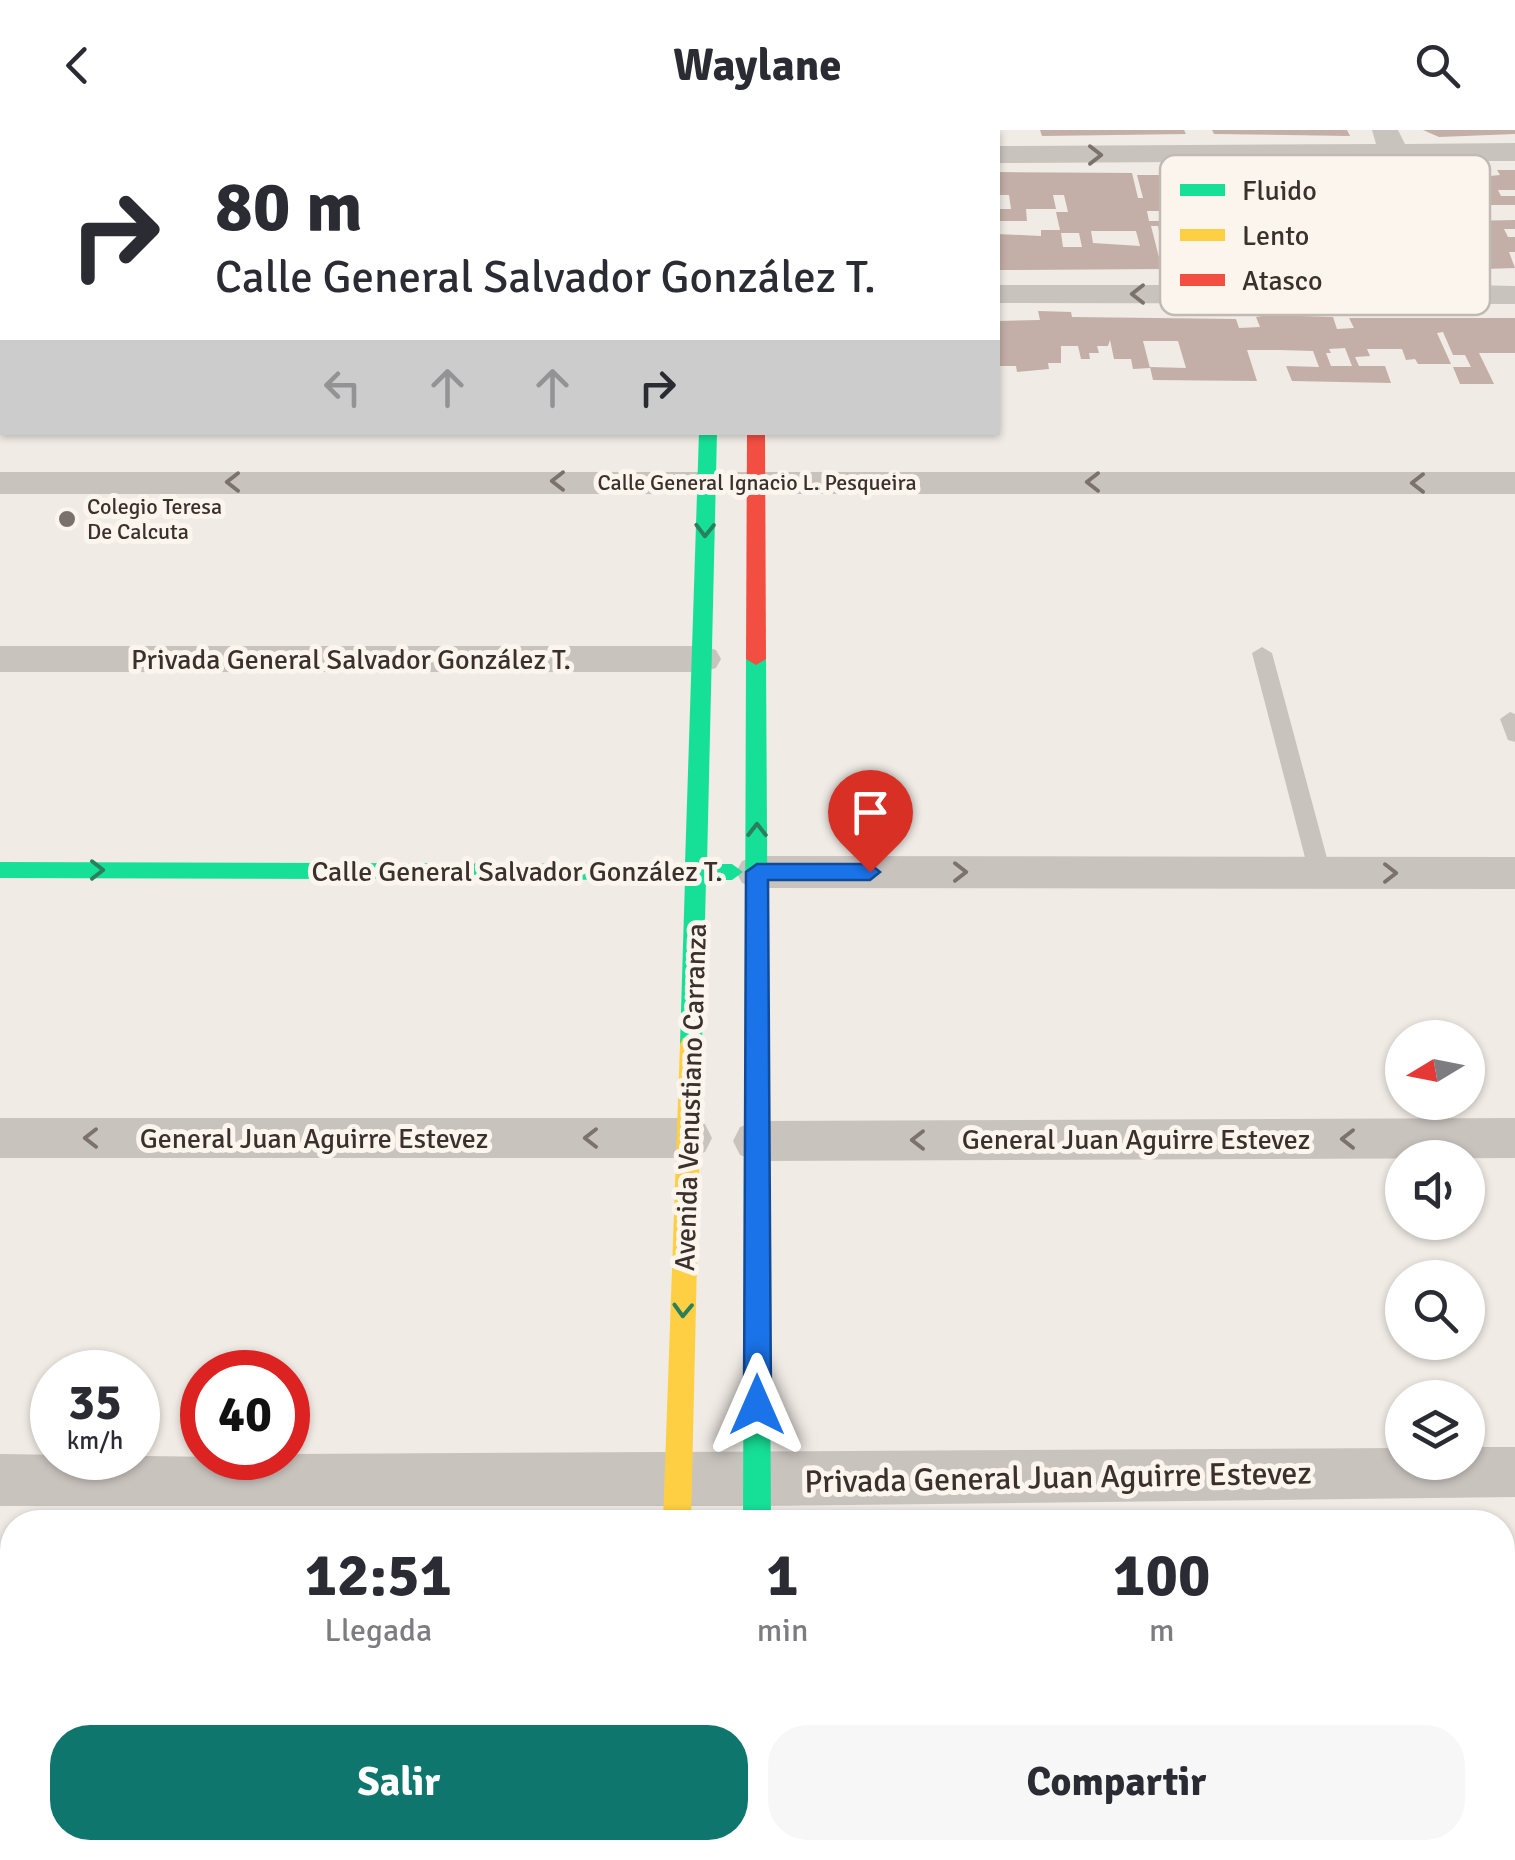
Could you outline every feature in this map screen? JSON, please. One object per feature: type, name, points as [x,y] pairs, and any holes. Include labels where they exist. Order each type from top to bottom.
[{"type":"street","points":[[1000,155],[1390,142],[1515,152]]},
{"type":"street","points":[[1000,294],[1160,294]]},
{"type":"street","name":"Avenida Venustiano Carranza","points":[[677,1501],[708,435]]},
{"type":"street","points":[[756,435],[757,1501]]},
{"type":"street","name":"Calle General Ignacio L. Pesqueira","points":[[0,482],[1515,483]]},
{"type":"street","name":"Privada General Salvador González T.","points":[[0,659],[702,659]]},
{"type":"street","name":"Calle General Salvador González T.","points":[[0,870],[1515,873]]},
{"type":"street","name":"General Juan Aguirre Estevez","points":[[0,1138],[688,1138]]},
{"type":"street","name":"General Juan Aguirre Estevez","points":[[758,1141],[1515,1138]]},
{"type":"street","name":"Privada General Juan Aguirre Estevez","points":[[0,1480],[757,1501],[1515,1472]]},
{"type":"lane","points":[[1262,653],[1320,873]]},
{"type":"building","points":[[1040,130],[1184,130],[1186,134],[1042,136]]},
{"type":"building","points":[[1212,130],[1347,130],[1350,136],[1214,134]]},
{"type":"building","points":[[1423,130],[1515,130],[1515,134],[1439,137]]},
{"type":"building","points":[[1497,170],[1515,170],[1515,190],[1498,190],[1501,196],[1515,196],[1515,205],[1490,205],[1490,176],[1500,175]]},
{"type":"building","points":[[1000,172],[1132,173],[1138,198],[1143,198],[1137,175],[1160,175],[1160,211],[1147,211],[1149,221],[1160,221],[1160,236],[1158,226],[1151,226],[1160,269],[1000,270],[1000,234],[1041,236],[1041,230],[1060,230],[1056,212],[1068,212],[1064,195],[1053,195],[1056,209],[1026,209],[1027,221],[1000,221],[1000,209],[1011,209],[1009,195],[1000,195]],"holes":[[[1091,231],[1136,231],[1140,246],[1093,243]],[[1061,233],[1079,233],[1082,247],[1063,247]]]},
{"type":"building","points":[[1515,220],[1515,229],[1504,229],[1508,237],[1515,237],[1515,252],[1509,252],[1515,268],[1490,269],[1490,221]]},
{"type":"building","points":[[1038,311],[1071,312],[1072,317],[1236,319],[1239,328],[1260,327],[1256,317],[1267,315],[1333,317],[1337,329],[1354,328],[1349,318],[1515,318],[1515,353],[1479,353],[1494,384],[1460,384],[1453,367],[1471,367],[1465,355],[1453,355],[1443,332],[1437,333],[1451,364],[1418,364],[1415,359],[1406,360],[1402,349],[1367,349],[1370,356],[1355,357],[1359,366],[1385,366],[1391,383],[1292,381],[1286,366],[1319,367],[1313,351],[1280,350],[1247,350],[1257,381],[1153,380],[1150,367],[1186,368],[1178,341],[1143,341],[1150,368],[1133,369],[1131,359],[1114,359],[1110,340],[1108,346],[1097,346],[1099,353],[1089,353],[1090,359],[1081,359],[1078,346],[1061,346],[1061,363],[1048,363],[1049,369],[1017,372],[1016,366],[1000,366],[1000,321],[1040,320]],"holes":[[[1345,348],[1352,366],[1331,366],[1326,353],[1331,353],[1329,349]]]},
{"type":"traffic: fast","points":[[691,1044],[708,435]]},
{"type":"traffic: fast","points":[[756,659],[757,1510]]},
{"type":"traffic: fast","points":[[0,870],[732,872]]},
{"type":"traffic: slow","points":[[677,1510],[691,1044]]},
{"type":"traffic: jam","points":[[756,435],[756,659]]},
{"type":"place","name":"Colegio Teresa De Calcuta","points":[[67,519]]},
{"type":"route","points":[[757,1405],[757,872],[870,872]]}]
